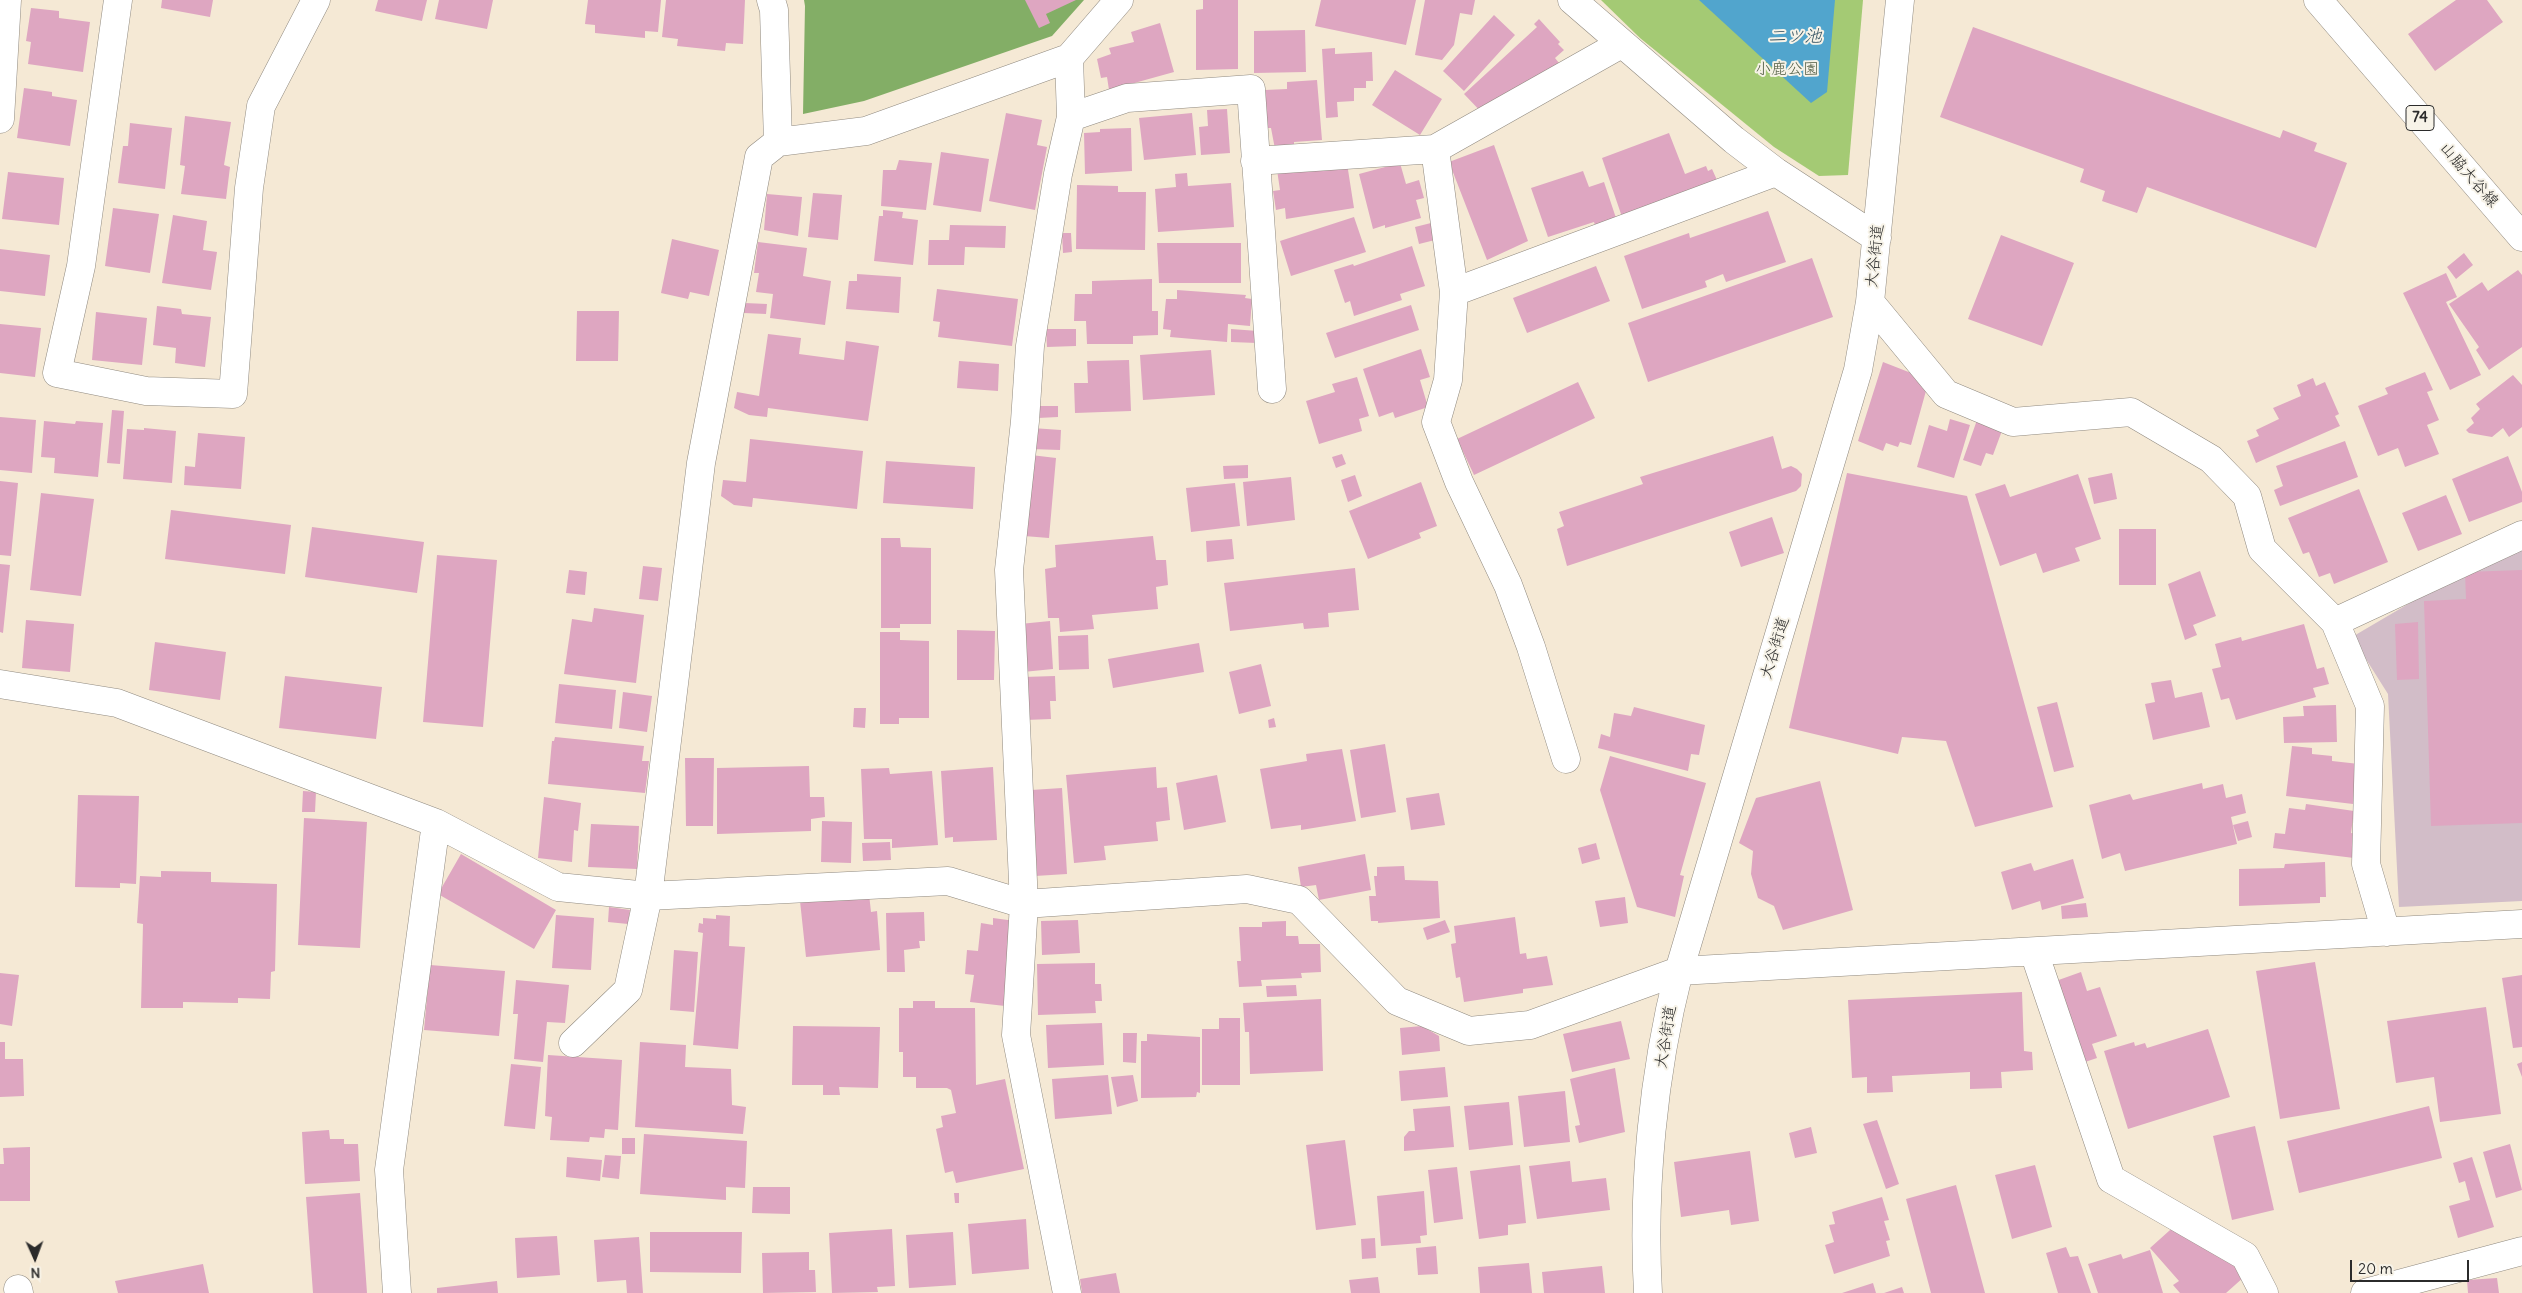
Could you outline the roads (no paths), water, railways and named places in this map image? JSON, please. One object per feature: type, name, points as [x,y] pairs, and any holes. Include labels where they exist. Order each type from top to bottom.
[{"type":"street","points":[[0,118],[7,0]]},
{"type":"street","points":[[118,0],[81,266],[57,373],[146,391],[233,394],[249,188],[261,106],[316,0]]},
{"type":"street","points":[[771,0],[774,10],[778,142]]},
{"type":"street","points":[[573,1043],[628,990],[648,896],[701,463],[759,157],[778,142],[866,131],[1069,58],[1119,0]]},
{"type":"street","points":[[1572,0],[1734,140],[1776,172],[1877,238]]},
{"type":"street","name":"大谷街道","points":[[1648,1293],[1645,1246],[1651,1155],[1667,1018],[1679,970],[1855,379],[1870,302],[1900,0]]},
{"type":"street","name":"山脇大谷線","points":[[2318,0],[2522,236]]},
{"type":"street","points":[[1255,161],[1435,149],[1621,44]]},
{"type":"street","points":[[1060,1292],[1016,1035],[1024,904],[1009,570],[1025,421],[1030,346],[1058,174],[1070,117],[1069,58]]},
{"type":"street","points":[[1070,117],[1127,98],[1250,90],[1272,389]]},
{"type":"street","points":[[1435,149],[1454,292],[1448,380],[1436,422],[1459,482],[1508,585],[1531,646],[1566,758]]},
{"type":"street","points":[[1454,292],[1776,172]]},
{"type":"street","points":[[1870,302],[1946,394],[2013,422],[2131,412],[2211,459],[2247,496],[2262,549],[2335,622],[2370,706],[2366,864],[2386,932]]},
{"type":"street","points":[[2335,622],[2522,535]]},
{"type":"street","points":[[0,684],[117,703],[436,823],[558,887],[648,896],[948,881],[1024,904],[1247,889],[1299,900],[1397,1001],[1469,1031],[1530,1025],[1679,970],[2522,924]]},
{"type":"street","points":[[397,1293],[389,1170],[436,823]]},
{"type":"street","points":[[2034,952],[2111,1179],[2245,1256],[2264,1293]]},
{"type":"street","points":[[2365,1293],[2522,1251]]},
{"type":"water","name":"二ツ池","points":[[1699,0],[1835,0],[1827,92],[1811,103]]},
{"type":"park label","name":"小鹿公園","points":[[1787,69]]}]
